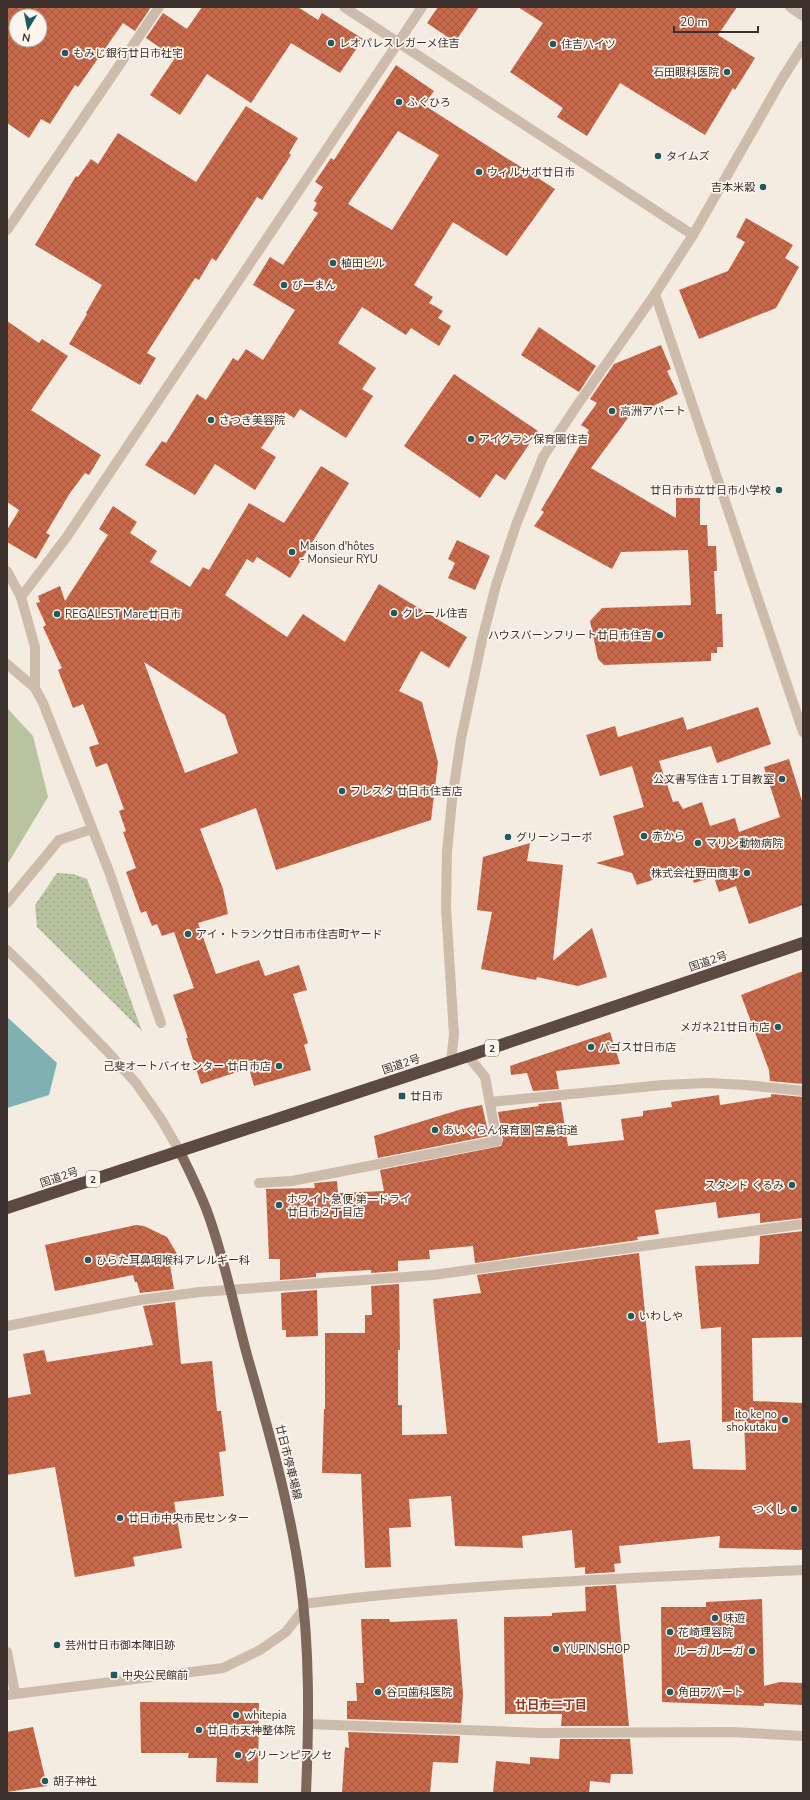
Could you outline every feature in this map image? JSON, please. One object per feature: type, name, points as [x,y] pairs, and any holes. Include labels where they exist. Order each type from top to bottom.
[{"type":"highway","name":"国道2号","points":[[7,1208],[179,1150],[451,1062],[803,943]]},
{"type":"main road","name":"廿日市停車場線","points":[[179,1150],[207,1212],[275,1454],[290,1516],[300,1579],[307,1650],[308,1724],[306,1793]]},
{"type":"street","points":[[7,230],[160,7]]},
{"type":"street","points":[[344,7],[693,235]]},
{"type":"street","points":[[21,597],[66,538],[422,7]]},
{"type":"street","points":[[790,7],[803,16]]},
{"type":"street","points":[[451,1062],[454,1035],[446,907],[448,845],[462,739],[482,640],[496,584],[516,525],[543,457],[655,294],[693,235],[782,79],[803,46]]},
{"type":"street","points":[[655,294],[799,705],[803,732]]},
{"type":"street","points":[[7,571],[21,597],[35,647],[35,688]]},
{"type":"street","points":[[7,664],[35,688],[43,703],[110,874],[161,1023]]},
{"type":"street","points":[[7,903],[59,840],[92,828]]},
{"type":"street","points":[[7,950],[69,1012],[136,1083],[161,1119],[179,1150]]},
{"type":"street","points":[[259,1183],[292,1181],[497,1141],[485,1077],[468,1056]]},
{"type":"street","points":[[490,1102],[708,1083],[746,1085],[803,1092]]},
{"type":"street","points":[[7,1326],[140,1300],[230,1290],[433,1275],[803,1224]]},
{"type":"street","points":[[7,1652],[11,1694],[223,1668],[260,1650],[286,1632],[303,1607],[462,1588],[803,1570]]},
{"type":"street","points":[[308,1724],[540,1732],[730,1732],[803,1736]]},
{"type":"green space","points":[[7,708],[33,736],[48,797],[7,865]]},
{"type":"green space","points":[[57,873],[73,874],[87,879],[142,1031],[37,927],[35,905]]},
{"type":"water","points":[[7,1017],[57,1063],[49,1095],[7,1108]]},
{"type":"building","points":[[7,7],[151,7],[135,31],[123,23],[78,87],[75,85],[50,124],[41,119],[29,138],[7,123]]},
{"type":"building","points":[[202,7],[298,7],[318,20],[322,13],[363,39],[340,73],[291,43],[251,103],[207,74],[180,115],[150,95],[175,58],[146,38],[163,13],[187,29]]},
{"type":"building","points":[[438,7],[479,7],[455,42],[427,23]]},
{"type":"building","points":[[518,7],[737,7],[718,35],[755,58],[735,90],[733,88],[705,135],[620,83],[587,136],[557,117],[563,108],[510,72],[543,23]]},
{"type":"building","points":[[396,65],[434,91],[424,105],[555,189],[507,256],[453,222],[414,285],[433,297],[429,303],[443,311],[438,318],[451,326],[439,346],[411,328],[406,335],[362,307],[338,343],[376,368],[362,389],[373,396],[346,438],[300,409],[294,418],[285,412],[261,448],[276,457],[255,490],[215,464],[195,495],[145,465],[162,441],[166,443],[197,394],[206,400],[233,358],[238,361],[246,349],[263,360],[295,310],[253,285],[270,257],[283,265],[318,213],[313,210],[317,203],[314,201],[323,187],[315,182],[331,158],[334,160]],"holes":[[[398,131],[439,155],[392,230],[348,204]]]},
{"type":"building","points":[[246,106],[298,138],[289,153],[291,155],[262,200],[257,197],[216,261],[212,258],[199,280],[195,278],[147,353],[156,358],[140,385],[69,344],[102,285],[35,245],[76,176],[78,177],[91,159],[98,164],[118,133],[196,182]]},
{"type":"building","points":[[746,218],[793,245],[785,258],[799,267],[776,308],[699,339],[679,290],[728,271],[745,242],[736,237]]},
{"type":"building","points":[[7,321],[39,343],[42,339],[68,356],[31,410],[101,455],[89,475],[85,473],[70,493],[46,533],[50,535],[36,559],[7,542],[7,530],[19,510],[7,502]]},
{"type":"building","points":[[539,327],[596,366],[579,392],[521,355]]},
{"type":"building","points":[[661,345],[671,369],[667,371],[678,394],[628,418],[591,468],[676,518],[676,498],[700,498],[700,525],[707,525],[708,546],[716,546],[717,571],[714,571],[716,614],[722,614],[723,647],[717,647],[717,653],[711,653],[711,661],[604,665],[598,659],[590,621],[602,608],[691,605],[688,550],[621,552],[612,569],[534,526],[544,512],[541,510],[589,430],[581,425],[597,403],[590,399],[614,364]]},
{"type":"building","name":"アイグラン保育園住吉","points":[[454,374],[538,431],[505,480],[496,474],[480,498],[404,446]]},
{"type":"building","points":[[321,466],[349,483],[290,578],[257,557],[253,563],[247,559],[225,595],[287,637],[303,614],[345,642],[379,584],[467,637],[449,668],[421,651],[399,691],[422,702],[438,762],[431,820],[276,870],[256,808],[200,829],[223,889],[228,914],[198,923],[216,974],[259,960],[265,976],[299,965],[307,990],[293,994],[308,1043],[304,1045],[311,1070],[254,1086],[249,1068],[201,1084],[186,1038],[188,1038],[173,995],[194,988],[174,932],[162,936],[157,924],[152,926],[146,911],[141,913],[126,872],[136,868],[123,832],[126,831],[119,811],[124,809],[107,763],[96,767],[89,747],[99,744],[83,704],[73,708],[58,670],[62,668],[43,627],[46,625],[36,603],[40,602],[38,596],[60,586],[65,601],[108,535],[99,529],[113,506],[137,522],[130,533],[157,551],[150,562],[190,587],[203,567],[209,570],[249,503],[284,523]],"holes":[[[144,662],[225,715],[238,753],[185,773]]]},
{"type":"building","points":[[457,540],[490,556],[475,590],[448,578],[455,563],[448,559]]},
{"type":"building","points":[[758,707],[771,744],[717,763],[711,746],[659,761],[673,802],[678,801],[683,809],[702,802],[710,826],[735,818],[739,832],[780,817],[764,767],[789,759],[803,804],[803,905],[749,924],[736,886],[719,892],[714,877],[694,883],[689,868],[637,885],[632,873],[596,863],[624,855],[613,816],[644,807],[632,766],[600,776],[586,735],[615,726],[618,737],[683,717],[687,730]]},
{"type":"building","points":[[530,843],[527,861],[563,865],[553,961],[592,928],[607,977],[578,986],[537,977],[536,980],[481,969],[492,912],[477,910],[483,857]]},
{"type":"building","name":"メガネ21廿日市店","points":[[803,971],[803,1084],[770,1081],[769,1070],[741,995]]},
{"type":"building","name":"パゴス廿日市店","points":[[610,1032],[620,1064],[556,1071],[559,1089],[533,1091],[527,1073],[511,1075],[510,1066]]},
{"type":"building","points":[[771,1094],[803,1097],[803,1218],[760,1223],[760,1213],[718,1218],[716,1202],[655,1210],[659,1234],[637,1237],[638,1240],[475,1263],[473,1246],[429,1250],[430,1259],[398,1261],[398,1271],[371,1273],[371,1270],[316,1273],[316,1277],[280,1280],[280,1259],[269,1259],[266,1189],[315,1188],[314,1183],[337,1181],[338,1193],[384,1191],[380,1170],[501,1146],[503,1140],[498,1112],[539,1106],[538,1104],[561,1102],[568,1146],[624,1140],[621,1119],[643,1116],[643,1111],[672,1107],[671,1102],[719,1095],[720,1105],[771,1097]]},
{"type":"building","name":"あいぐらん保育園 宮島街道","points":[[482,1105],[489,1136],[378,1158],[374,1136],[462,1109]]},
{"type":"building","points":[[136,1225],[144,1226],[167,1237],[182,1262],[170,1265],[174,1289],[140,1293],[133,1275],[55,1291],[45,1245]]},
{"type":"building","points":[[803,1231],[803,1337],[752,1338],[753,1401],[803,1403],[803,1550],[719,1548],[720,1536],[619,1546],[621,1563],[614,1564],[615,1572],[585,1574],[585,1567],[575,1568],[572,1530],[522,1536],[523,1548],[455,1546],[451,1496],[409,1499],[411,1527],[389,1528],[391,1567],[365,1568],[361,1474],[322,1473],[325,1409],[325,1333],[365,1333],[365,1315],[372,1315],[371,1286],[399,1284],[400,1350],[398,1350],[398,1405],[402,1405],[402,1435],[447,1434],[433,1299],[481,1293],[477,1275],[639,1253],[658,1443],[690,1440],[693,1469],[746,1470],[744,1421],[722,1422],[721,1327],[701,1329],[695,1266],[759,1264],[760,1236]]},
{"type":"building","points":[[317,1290],[318,1336],[286,1337],[286,1330],[282,1330],[281,1293]]},
{"type":"building","points":[[175,1302],[181,1364],[212,1361],[217,1411],[221,1411],[226,1451],[219,1452],[224,1496],[174,1502],[182,1548],[133,1557],[135,1566],[75,1577],[55,1467],[7,1475],[7,1398],[31,1394],[23,1354],[44,1350],[47,1362],[153,1345],[143,1306]]},
{"type":"building","points":[[616,1585],[629,1726],[561,1726],[562,1714],[505,1714],[504,1617],[552,1616],[552,1613],[586,1611],[585,1587]]},
{"type":"building","points":[[762,1599],[764,1686],[780,1682],[803,1683],[803,1705],[764,1703],[764,1706],[662,1702],[661,1607],[706,1607],[706,1602]]},
{"type":"building","points":[[361,1619],[389,1619],[390,1622],[457,1619],[463,1694],[461,1723],[347,1719],[347,1701],[357,1701],[356,1683],[364,1683]]},
{"type":"building","points":[[140,1702],[259,1703],[258,1783],[216,1782],[217,1758],[188,1758],[189,1753],[141,1753]]},
{"type":"building","points":[[33,1727],[47,1786],[7,1792],[7,1732]]},
{"type":"building","points":[[348,1732],[460,1736],[458,1763],[433,1762],[430,1793],[342,1793],[345,1747],[349,1748]]},
{"type":"building","points":[[560,1739],[630,1739],[633,1774],[611,1774],[610,1783],[590,1781],[589,1793],[493,1793],[496,1761],[530,1764],[530,1757],[559,1759]]},
{"type":"place","name":"レオパレスレガーメ住吉","points":[[331,43]]},
{"type":"place","name":"住吉ハイツ","points":[[553,44]]},
{"type":"place","name":"もみじ銀行廿日市社宅","points":[[65,53]]},
{"type":"place","name":"石田眼科医院","points":[[727,72]]},
{"type":"place","name":"ふくひろ","points":[[399,102]]},
{"type":"place","name":"タイムズ","points":[[658,156]]},
{"type":"place","name":"ウィルサポ廿日市","points":[[479,172]]},
{"type":"place","name":"吉本米穀","points":[[763,187]]},
{"type":"place","name":"植田ビル","points":[[333,263]]},
{"type":"place","name":"ぴーまん","points":[[284,285]]},
{"type":"place","name":"高洲アパート","points":[[612,411]]},
{"type":"place","name":"さつき美容院","points":[[211,420]]},
{"type":"place","name":"アイグラン保育園住吉","points":[[471,439]]},
{"type":"place","name":"廿日市市立廿日市小学校","points":[[779,490]]},
{"type":"place","name":"Maison d'hôtes - Monsieur RYU","points":[[292,552]]},
{"type":"place","name":"クレール住吉","points":[[394,613]]},
{"type":"place","name":"REGALEST Mare廿日市","points":[[57,614]]},
{"type":"place","name":"ハウスバーンフリート廿日市住吉","points":[[660,635]]},
{"type":"place","name":"公文書写住吉１丁目教室","points":[[782,779]]},
{"type":"place","name":"フレスタ 廿日市住吉店","points":[[342,791]]},
{"type":"place","name":"赤から","points":[[644,836]]},
{"type":"place","name":"グリーンコーポ","points":[[508,837]]},
{"type":"place","name":"マリン動物病院","points":[[698,843]]},
{"type":"place","name":"株式会社野田商事","points":[[747,873]]},
{"type":"place","name":"アイ・トランク廿日市市住吉町ヤード","points":[[188,934]]},
{"type":"place","name":"メガネ21廿日市店","points":[[778,1027]]},
{"type":"place","name":"パゴス廿日市店","points":[[591,1047]]},
{"type":"place","name":"己斐オートバイセンター 廿日市店","points":[[279,1066]]},
{"type":"place","name":"廿日市","points":[[402,1096]]},
{"type":"place","name":"あいぐらん保育園 宮島街道","points":[[435,1130]]},
{"type":"place","name":"スタンド くるみ","points":[[792,1185]]},
{"type":"place","name":"ホワイト急便 第一ドライ 廿日市２丁目店","points":[[279,1205]]},
{"type":"place","name":"ひらた耳鼻咽喉科アレルギー科","points":[[88,1260]]},
{"type":"place","name":"いわしや","points":[[631,1316]]},
{"type":"place","name":"ito ke no shokutaku","points":[[785,1420]]},
{"type":"place","name":"つくし","points":[[794,1509]]},
{"type":"place","name":"廿日市中央市民センター","points":[[120,1518]]},
{"type":"place","name":"味遊","points":[[715,1618]]},
{"type":"place","name":"花崎理容院","points":[[670,1632]]},
{"type":"place","name":"芸州廿日市御本陣旧跡","points":[[57,1645]]},
{"type":"place","name":"YUPIN SHOP","points":[[556,1649]]},
{"type":"place","name":"ルーガ ルーガ","points":[[752,1651]]},
{"type":"place","name":"中央公民館前","points":[[114,1675]]},
{"type":"place","name":"谷口歯科医院","points":[[378,1692]]},
{"type":"place","name":"角田アパート","points":[[670,1692]]},
{"type":"place","name":"whitepia","points":[[236,1715]]},
{"type":"place","name":"廿日市天神整体院","points":[[199,1730]]},
{"type":"place","name":"グリーンピアノセ","points":[[238,1755]]},
{"type":"place","name":"胡子神社","points":[[45,1781]]},
{"type":"district","name":"廿日市二丁目","points":[[551,1705]]}]
